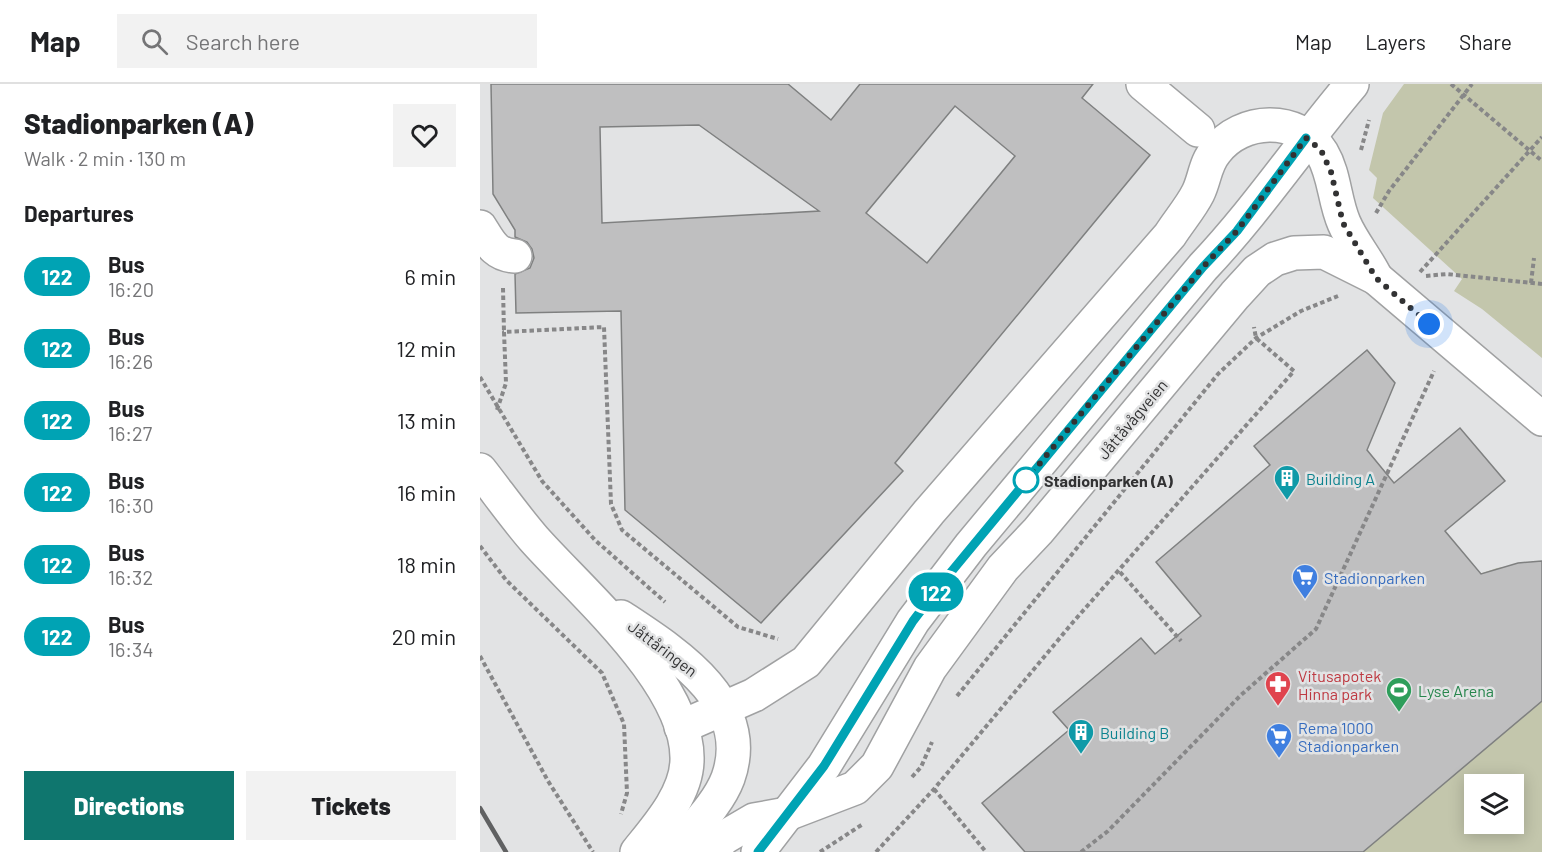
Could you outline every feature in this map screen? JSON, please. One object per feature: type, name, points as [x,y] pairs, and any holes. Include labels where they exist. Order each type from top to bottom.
[{"type":"street","points":[[1143,84],[1198,130]]},
{"type":"street","points":[[758,852],[824,766],[913,621],[964,555],[1196,276],[1237,231],[1306,138],[1352,84]]},
{"type":"street","points":[[637,852],[661,821],[683,782],[687,763],[681,727],[754,695],[806,662],[929,512],[1170,235],[1198,192],[1205,168],[1214,152],[1230,135],[1248,127],[1271,124],[1306,138],[1321,150],[1331,172],[1343,223],[1376,278],[1542,419]]},
{"type":"street","points":[[480,227],[509,269]]},
{"type":"street","name":"Jåttåvågveien","points":[[707,852],[725,837],[754,820],[788,814],[855,788],[877,766],[930,668],[1003,568],[1038,531],[1257,271],[1275,259],[1294,253],[1324,252],[1376,278]]},
{"type":"street","name":"Jåttåringen","points":[[480,470],[533,538],[592,598],[634,649],[668,697],[681,727]]},
{"type":"street","name":"Jåttåringen","points":[[592,598],[669,649],[699,675],[725,708]]},
{"type":"street","points":[[674,852],[720,794],[728,778],[734,752],[725,708]]},
{"type":"path","points":[[1451,84],[1542,161]]},
{"type":"path","points":[[1369,211],[1372,219],[1389,191],[1472,84]]},
{"type":"path","points":[[1360,154],[1370,118]]},
{"type":"path","points":[[1542,137],[1416,277],[1447,274],[1542,284]]},
{"type":"path","points":[[1530,283],[1534,258]]},
{"type":"path","points":[[497,410],[506,383],[504,332],[509,269]]},
{"type":"path","points":[[953,704],[1218,374],[1256,338],[1301,311],[1337,297],[1342,291]]},
{"type":"path","points":[[876,852],[934,789],[1074,621],[1120,572],[1294,371],[1256,338],[1251,316]]},
{"type":"path","points":[[504,332],[604,327],[611,504],[615,519],[622,530],[738,627],[778,639]]},
{"type":"path","points":[[1081,852],[1108,831],[1241,695],[1316,629],[1438,362]]},
{"type":"path","points":[[480,377],[497,410],[542,481],[595,540],[670,606]]},
{"type":"path","points":[[480,546],[506,580],[602,673],[624,724],[627,794],[620,818]]},
{"type":"path","points":[[1120,572],[1181,641]]},
{"type":"path","points":[[480,656],[564,807],[592,852]]},
{"type":"path","points":[[906,784],[921,767],[933,740]]},
{"type":"path","points":[[934,789],[986,852]]},
{"type":"path","points":[[820,852],[866,822]]},
{"type":"green space","points":[[1404,84],[1542,84],[1542,358],[1482,309],[1454,291],[1462,279],[1373,198],[1377,178],[1369,170],[1383,113]]},
{"type":"green space","name":"Lyse Arena","points":[[1542,561],[1542,852],[1105,852],[1457,582],[1497,568]]},
{"type":"building","points":[[491,84],[788,84],[831,120],[860,84],[1093,84],[1082,98],[1150,155],[895,463],[903,471],[761,623],[625,510],[621,311],[516,313],[515,274],[530,268],[534,258],[527,242],[515,237],[515,230],[493,194]],"holes":[[[955,106],[1015,156],[927,263],[866,213]],[[699,125],[819,211],[602,223],[600,127]]]},
{"type":"building","points":[[1367,350],[1395,383],[1367,450],[1394,483],[1460,428],[1505,481],[1445,531],[1481,574],[1518,563],[1542,561],[1542,701],[1363,852],[1025,852],[982,803],[1069,730],[1053,712],[1141,638],[1155,654],[1201,616],[1156,562],[1270,465],[1254,446]]},
{"type":"railway","points":[[480,808],[506,852]]},
{"type":"bus line","name":"122","points":[[758,852],[824,766],[913,621],[971,545],[1203,267],[1237,231],[1306,138]]},
{"type":"place","name":"Stadionparken (A)","points":[[1026,480]]},
{"type":"place","name":"Building A","points":[[1287,501]]},
{"type":"place","name":"Stadionparken","points":[[1305,600]]},
{"type":"place","name":"Vitusapotek Hinna park","points":[[1278,707]]},
{"type":"place","name":"Lyse Arena","points":[[1399,713]]},
{"type":"place","name":"Building B","points":[[1081,755]]},
{"type":"place","name":"Rema 1000 Stadionparken","points":[[1279,759]]},
{"type":"route","points":[[1026,480],[1203,267],[1237,231],[1306,138],[1321,150],[1331,172],[1343,223],[1376,278],[1429,324]]}]
